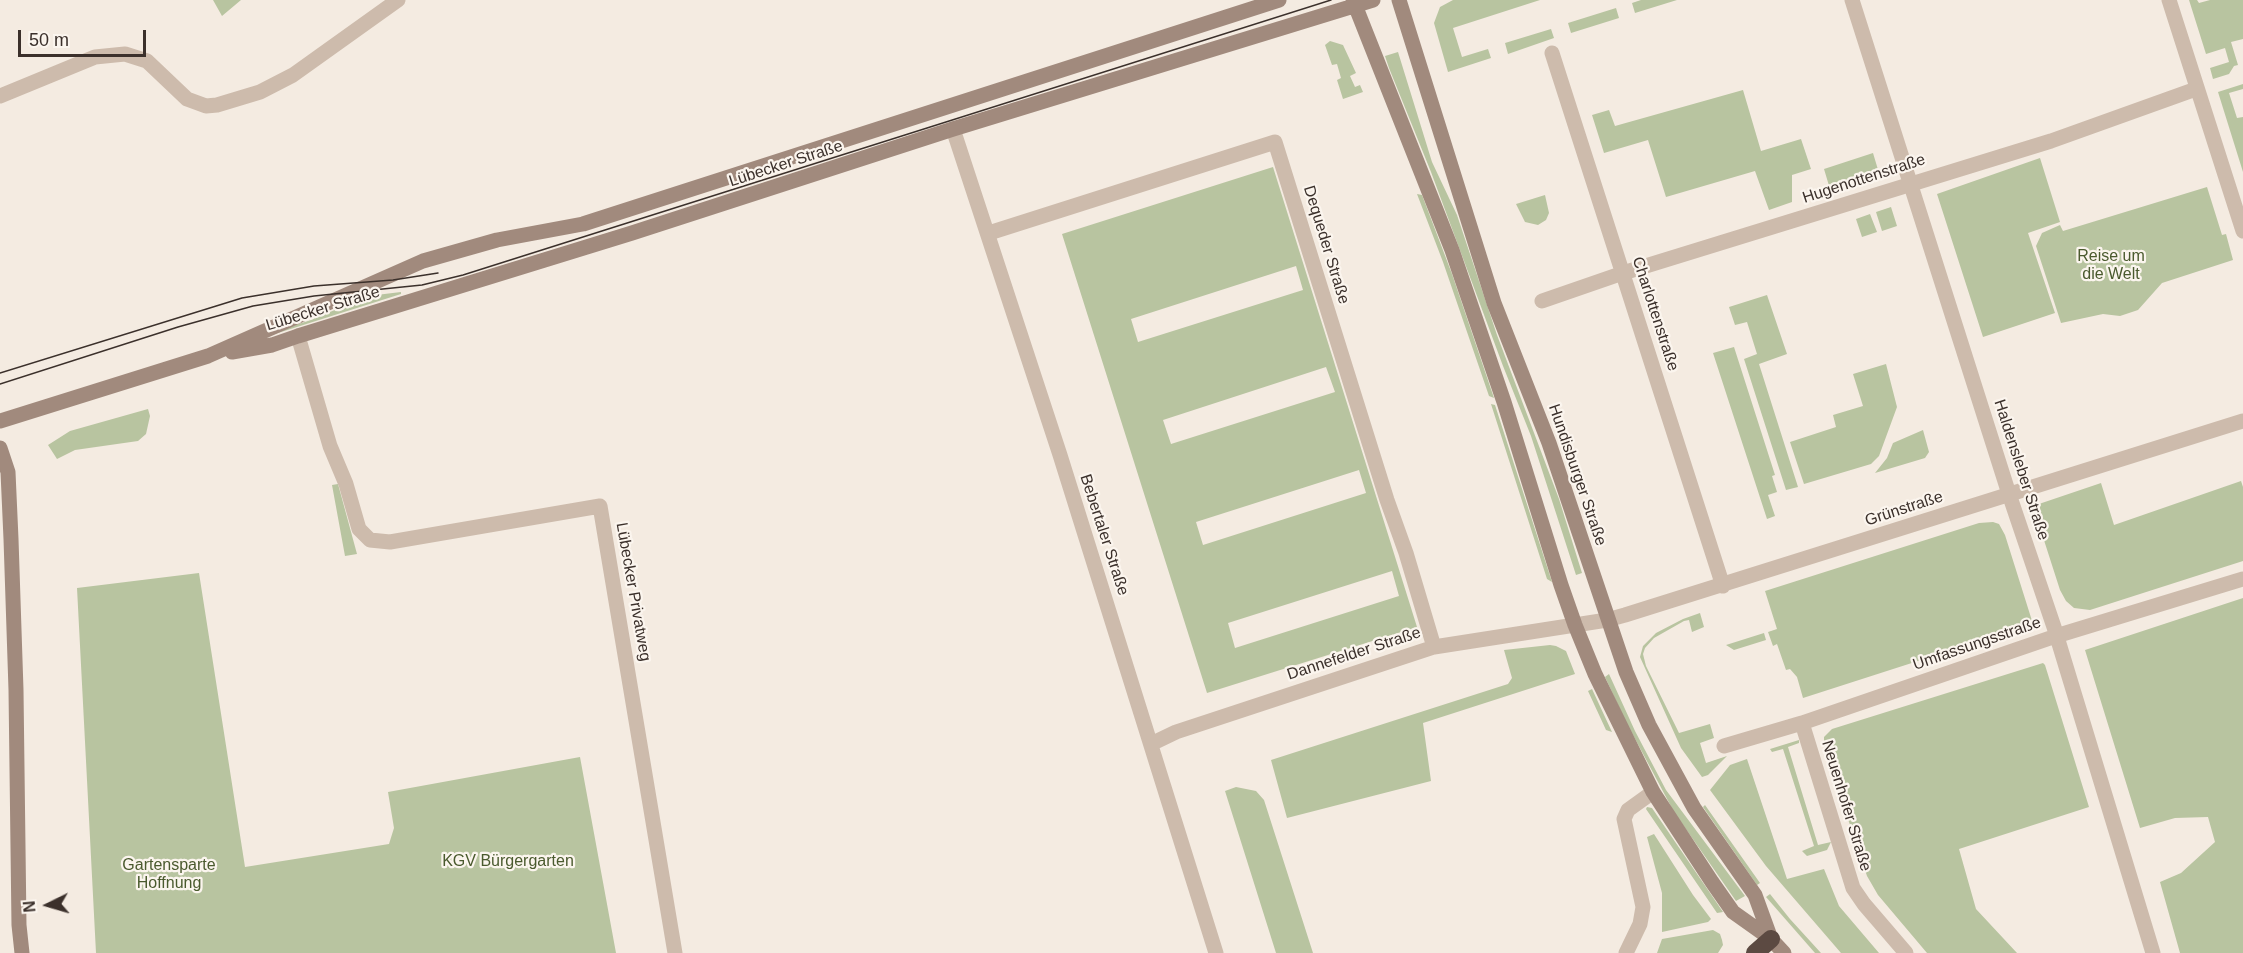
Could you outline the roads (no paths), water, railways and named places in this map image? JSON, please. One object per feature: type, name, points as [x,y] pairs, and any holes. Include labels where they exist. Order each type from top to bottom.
[{"type":"highway","points":[[1755,953],[1771,939]]},
{"type":"main road","name":"Lübecker Straße","points":[[0,420],[208,356],[423,261],[497,240],[583,224],[1279,0]]},
{"type":"main road","name":"Lübecker Straße","points":[[208,356],[272,345],[1354,3],[1373,0]]},
{"type":"main road","name":"Hundisburger Straße","points":[[1398,0],[1484,273],[1549,443],[1626,672],[1653,733],[1694,808],[1755,895],[1771,939]]},
{"type":"main road","name":"Hundisburger Straße","points":[[1354,3],[1452,250],[1504,402],[1575,625],[1617,721],[1653,792],[1733,912],[1771,939],[1784,953]]},
{"type":"main road","points":[[0,448],[8,472],[11,539],[22,953]]},
{"type":"main road","points":[[14,953],[20,925]]},
{"type":"street","points":[[0,96],[95,57],[125,54],[147,61],[187,99],[206,106],[217,105],[260,92],[293,75],[398,0]]},
{"type":"street","name":"Haldensleber Straße","points":[[1852,0],[2056,636],[2153,953]]},
{"type":"street","points":[[2169,0],[2196,89],[2238,197],[2243,231]]},
{"type":"street","name":"Charlottenstraße","points":[[1552,53],[1723,586]]},
{"type":"street","name":"Hugenottenstraße","points":[[1542,301],[1623,273],[2051,141],[2196,89]]},
{"type":"street","name":"Bebertaler Straße","points":[[953,129],[989,233],[1216,953]]},
{"type":"street","name":"Dequeder Straße","points":[[989,233],[1275,142],[1434,647]]},
{"type":"street","name":"Lübecker Privatweg","points":[[298,336],[330,446],[346,484],[359,529],[370,540],[390,542],[600,506],[675,953]]},
{"type":"street","name":"Grünstraße","points":[[1575,625],[1607,620],[1723,586],[2243,421]]},
{"type":"street","name":"Umfassungsstraße","points":[[1724,746],[1802,723],[2056,636],[2243,579]]},
{"type":"street","name":"Dannefelder Straße","points":[[1151,744],[1176,732],[1434,647],[1575,625]]},
{"type":"street","name":"Neuenhofer Straße","points":[[1802,723],[1853,888],[1906,953]]},
{"type":"street","points":[[1626,953],[1640,924],[1643,907],[1624,819],[1631,807],[1653,792]]},
{"type":"tram line","points":[[0,384],[178,327],[253,306],[314,296],[422,285],[463,275],[1331,0]]},
{"type":"tram line","points":[[0,373],[242,298],[314,286],[393,280],[438,273]]},
{"type":"park label","name":"Reise um die Welt","points":[[2111,266]]},
{"type":"park label","name":"KGV Bürgergarten","points":[[508,862]]},
{"type":"park label","name":"Gartensparte Hoffnung","points":[[169,875]]}]
